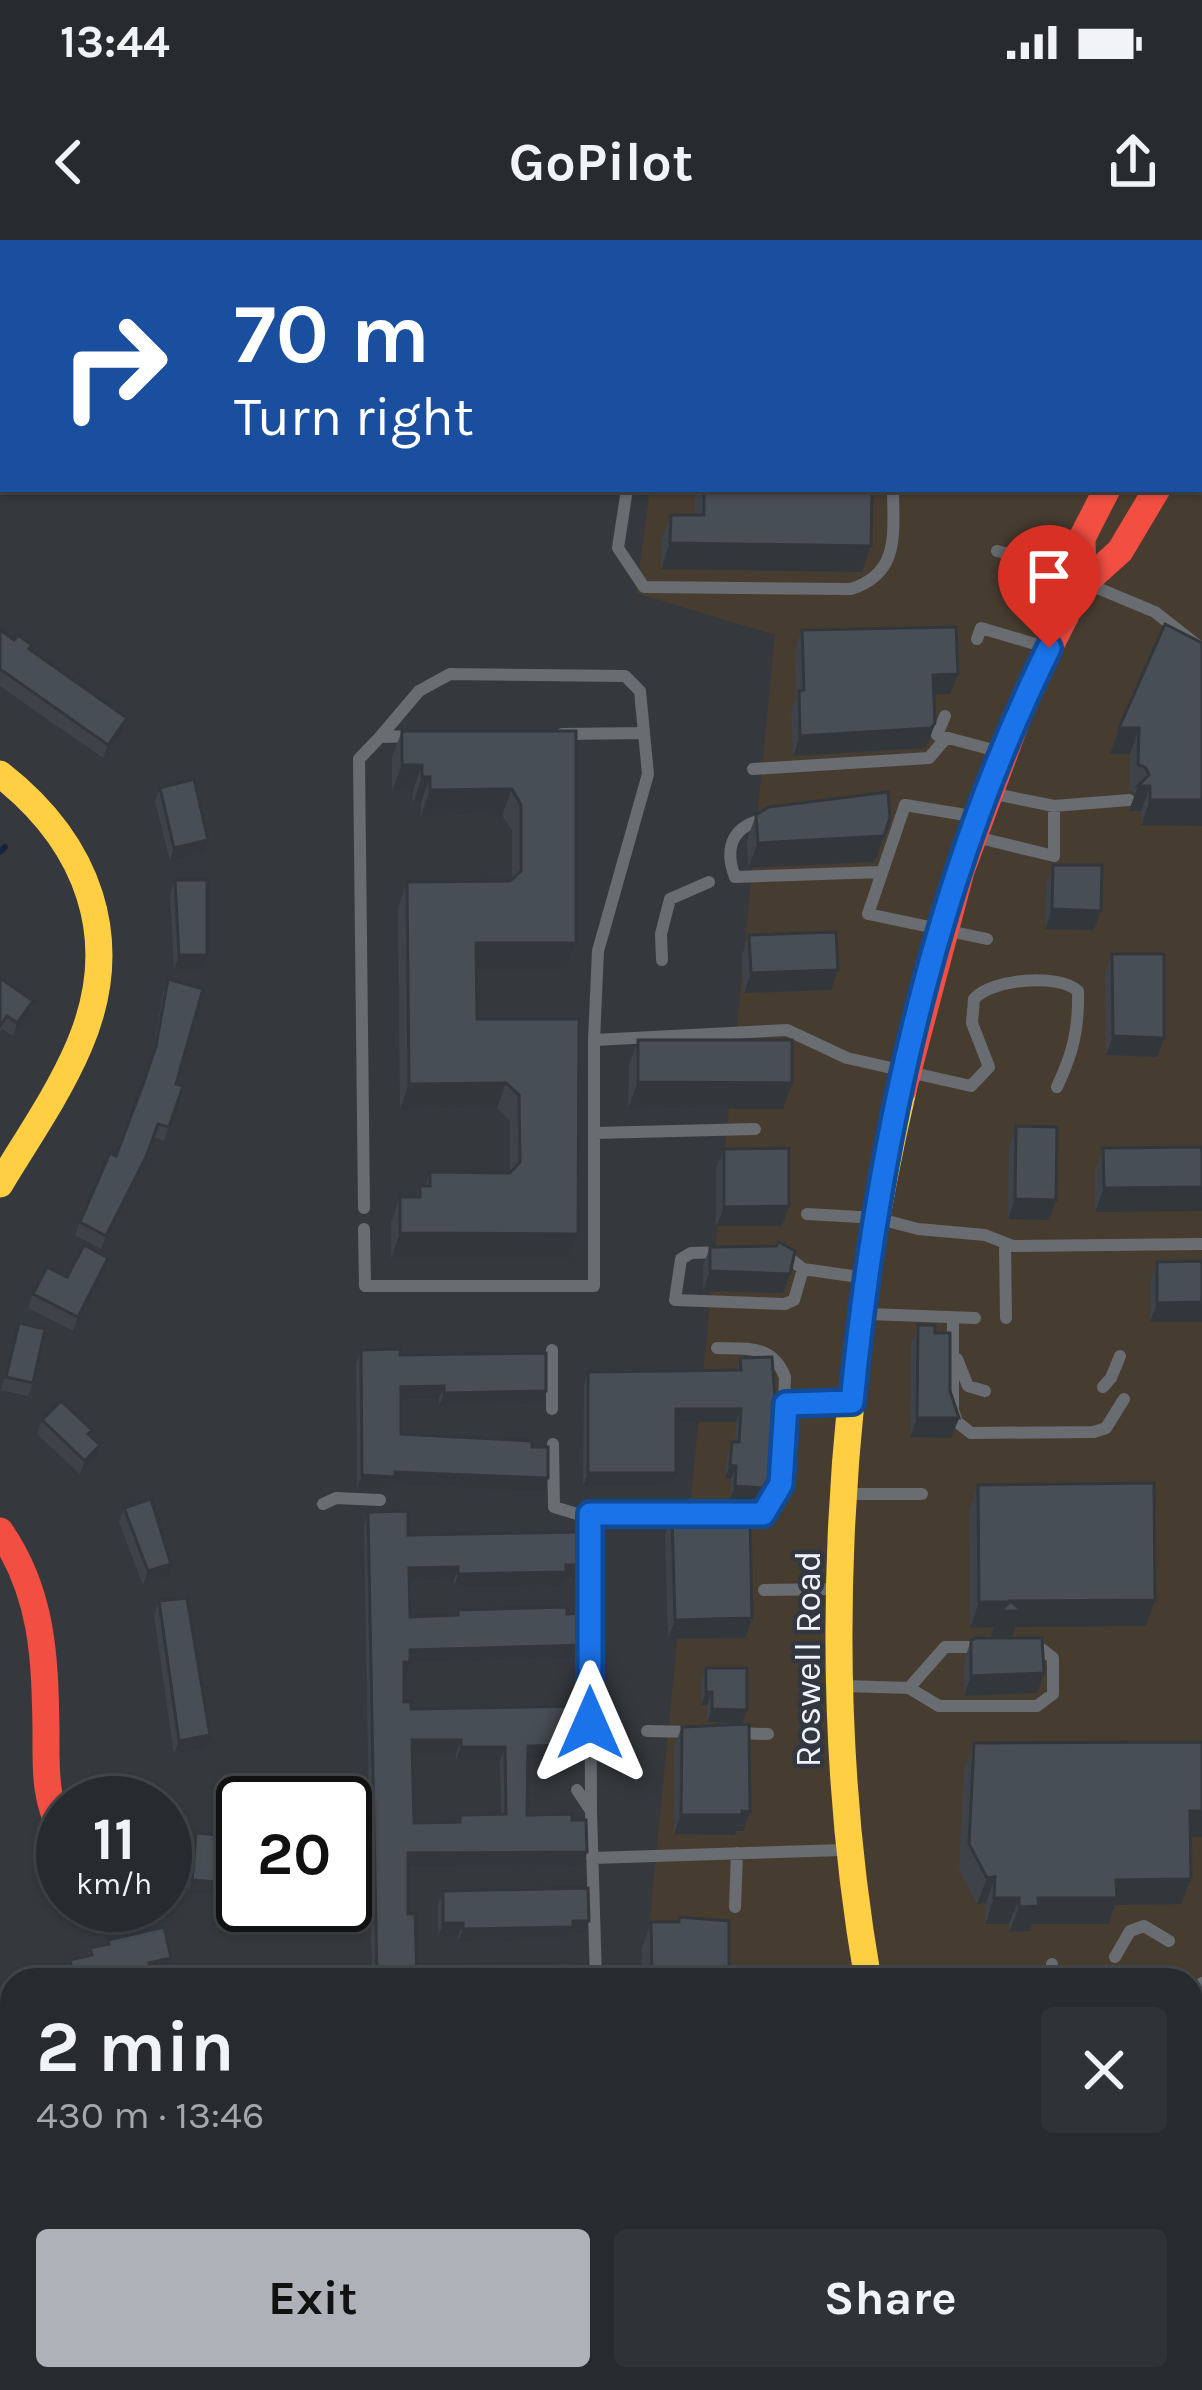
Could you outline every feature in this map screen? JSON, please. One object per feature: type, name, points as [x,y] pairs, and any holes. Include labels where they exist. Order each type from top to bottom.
[{"type":"main road","name":"Roswell Road","points":[[1083,581],[1082,538],[1105,492]]},
{"type":"main road","name":"Roswell Road","points":[[866,1968],[849,1850],[838,1686],[839,1589],[852,1402],[876,1218],[905,1072],[943,928],[1003,753],[1083,581],[1117,556],[1155,492]]},
{"type":"main road","points":[[0,774],[38,803],[79,862],[92,897],[99,964],[88,1022],[76,1050],[0,1184]]},
{"type":"main road","points":[[0,1531],[20,1560],[39,1612],[47,1776]]},
{"type":"lane","points":[[627,492],[618,548],[644,587],[851,589],[870,583],[892,554],[893,492]]},
{"type":"lane","points":[[997,551],[1028,559],[1155,612],[1202,649]]},
{"type":"lane","points":[[977,639],[981,628],[1049,648]]},
{"type":"lane","points":[[364,1208],[358,759],[419,691],[450,674],[625,676],[640,691],[648,774],[598,951],[593,1286],[365,1286],[364,1229]]},
{"type":"lane","points":[[945,716],[937,735],[1003,753]]},
{"type":"lane","points":[[548,734],[644,733]]},
{"type":"lane","points":[[380,737],[428,736]]},
{"type":"lane","points":[[753,769],[929,758],[946,738]]},
{"type":"lane","points":[[987,940],[868,914],[905,805],[980,815],[1129,800]]},
{"type":"lane","points":[[980,815],[1054,856],[1054,806]]},
{"type":"lane","points":[[787,817],[750,822],[735,832],[729,849],[735,878],[882,872]]},
{"type":"lane","points":[[662,960],[661,934],[670,898],[709,882]]},
{"type":"lane","points":[[594,1040],[787,1030],[847,1058],[971,1086],[989,1067],[972,1023],[974,999],[991,986],[1058,979],[1078,991],[1079,1025],[1076,1046],[1057,1087]]},
{"type":"lane","points":[[594,1133],[755,1129]]},
{"type":"lane","points":[[807,1214],[876,1218],[918,1229],[985,1235],[1005,1243],[1202,1244]]},
{"type":"lane","points":[[1005,1243],[1006,1318]]},
{"type":"lane","points":[[774,1251],[803,1269],[867,1278]]},
{"type":"lane","points":[[732,1252],[691,1253],[681,1259],[675,1300],[785,1304],[794,1300],[803,1269]]},
{"type":"lane","points":[[862,1313],[976,1318]]},
{"type":"lane","points":[[953,1318],[953,1410],[957,1422],[971,1432],[1094,1432],[1106,1428],[1124,1399]]},
{"type":"lane","points":[[553,1444],[554,1507],[590,1514],[763,1514],[781,1484],[785,1377],[779,1362],[763,1348],[717,1348]]},
{"type":"lane","points":[[552,1350],[552,1409]]},
{"type":"lane","points":[[953,1350],[968,1386],[985,1391]]},
{"type":"lane","points":[[1102,1388],[1120,1356]]},
{"type":"lane","points":[[786,1404],[852,1402]]},
{"type":"lane","points":[[846,1494],[922,1494]]},
{"type":"lane","points":[[323,1504],[336,1498],[380,1500]]},
{"type":"lane","points":[[590,1514],[596,1968]]},
{"type":"lane","points":[[764,1590],[839,1589]]},
{"type":"lane","points":[[909,1688],[945,1647],[992,1647]]},
{"type":"lane","points":[[838,1686],[909,1688],[939,1706],[1037,1706],[1053,1694],[1053,1658],[1039,1647],[1016,1647]]},
{"type":"lane","points":[[647,1731],[768,1734]]},
{"type":"lane","points":[[577,1790],[591,1811]]},
{"type":"lane","points":[[592,1858],[849,1850]]},
{"type":"lane","points":[[735,1907],[737,1853]]},
{"type":"lane","points":[[1115,1957],[1130,1931],[1144,1926],[1169,1941]]},
{"type":"shaded area","points":[[650,492],[1202,492],[1202,1968],[645,1968],[775,635],[636,593]]},
{"type":"building","points":[[704,492],[872,492],[871,546],[670,543],[671,515],[704,515]]},
{"type":"building","points":[[1165,624],[1202,643],[1202,800],[1150,800],[1150,786],[1138,786],[1149,775],[1138,764],[1139,728],[1119,728]]},
{"type":"building","points":[[956,627],[958,674],[933,675],[935,723],[931,728],[800,736],[802,630]]},
{"type":"building","points":[[0,630],[14,640],[18,635],[32,645],[29,649],[127,718],[108,745],[0,669]]},
{"type":"building","points":[[402,731],[576,731],[576,943],[476,943],[477,1019],[579,1019],[578,1234],[400,1233],[400,1197],[420,1197],[420,1186],[430,1186],[430,1172],[510,1173],[520,1162],[519,1095],[506,1083],[409,1084],[407,882],[510,881],[521,871],[521,805],[512,789],[430,790],[430,777],[422,777],[422,765],[402,765]]},
{"type":"building","points":[[194,779],[208,840],[174,848],[160,788]]},
{"type":"building","points":[[888,792],[890,818],[884,836],[758,843],[756,815],[769,807]]},
{"type":"building","points":[[1053,865],[1102,865],[1101,911],[1052,909]]},
{"type":"building","points":[[175,880],[207,880],[207,955],[179,955]]},
{"type":"building","points":[[836,932],[838,970],[751,973],[749,935]]},
{"type":"building","points":[[1112,954],[1164,954],[1164,1038],[1113,1036]]},
{"type":"building","points":[[0,978],[33,1001],[17,1023],[7,1016],[0,1026]]},
{"type":"building","points":[[168,979],[203,989],[176,1084],[183,1086],[169,1127],[158,1124],[106,1236],[80,1222],[110,1153],[116,1156],[142,1087],[156,1046]]},
{"type":"building","points":[[638,1040],[792,1040],[792,1083],[638,1082]]},
{"type":"building","points":[[1016,1126],[1057,1127],[1056,1200],[1015,1199]]},
{"type":"building","points":[[1202,1147],[1202,1187],[1104,1188],[1103,1148]]},
{"type":"building","points":[[789,1148],[789,1206],[724,1207],[724,1149]]},
{"type":"building","points":[[779,1242],[795,1251],[790,1274],[710,1271],[710,1247],[776,1246]]},
{"type":"building","points":[[84,1245],[108,1258],[78,1317],[33,1294],[47,1267],[67,1277]]},
{"type":"building","points":[[1202,1261],[1202,1302],[1157,1303],[1157,1262]]},
{"type":"building","points":[[19,1323],[45,1329],[33,1383],[6,1377]]},
{"type":"building","points":[[918,1325],[935,1325],[935,1333],[950,1333],[950,1391],[959,1418],[917,1418]]},
{"type":"building","points":[[400,1349],[400,1355],[546,1353],[546,1391],[444,1393],[444,1386],[401,1387],[401,1434],[532,1441],[532,1447],[548,1447],[548,1478],[362,1475],[361,1350]]},
{"type":"building","points":[[772,1357],[775,1399],[769,1478],[762,1488],[735,1486],[736,1466],[730,1465],[732,1442],[739,1442],[741,1409],[676,1409],[676,1473],[588,1473],[588,1372],[741,1370],[740,1358]]},
{"type":"building","points":[[61,1401],[92,1430],[88,1434],[100,1445],[85,1461],[42,1420]]},
{"type":"building","points":[[1154,1483],[1155,1600],[1011,1601],[1021,1611],[1000,1611],[1010,1602],[979,1602],[978,1485]]},
{"type":"building","points":[[151,1499],[171,1564],[148,1571],[124,1508]]},
{"type":"building","points":[[408,1511],[408,1535],[584,1532],[585,1565],[566,1565],[566,1572],[458,1574],[458,1567],[409,1568],[410,1617],[458,1615],[458,1610],[567,1607],[567,1614],[585,1613],[585,1645],[410,1650],[410,1662],[404,1662],[404,1702],[411,1702],[411,1709],[585,1706],[585,1738],[570,1739],[571,1745],[528,1746],[527,1815],[572,1814],[572,1820],[586,1820],[587,1852],[408,1853],[408,1914],[415,1914],[417,1968],[377,1968],[368,1512]],"holes":[[[412,1740],[461,1740],[461,1747],[505,1747],[506,1814],[414,1823]]]},
{"type":"building","points":[[750,1513],[752,1618],[675,1620],[672,1515]]},
{"type":"building","points":[[187,1598],[210,1735],[179,1741],[159,1601]]},
{"type":"building","points":[[1042,1638],[1044,1673],[971,1676],[971,1641]]},
{"type":"building","points":[[706,1668],[747,1668],[747,1710],[712,1709]]},
{"type":"building","points":[[749,1724],[750,1812],[681,1815],[682,1727]]},
{"type":"building","points":[[1202,1742],[1202,1811],[1190,1811],[1191,1879],[1116,1880],[1117,1898],[1038,1898],[1039,1906],[1019,1907],[1019,1898],[994,1898],[995,1877],[987,1878],[969,1844],[974,1743]]},
{"type":"building","points":[[196,1833],[216,1835],[216,1882],[192,1880]]},
{"type":"building","points":[[588,1888],[589,1921],[573,1921],[573,1927],[463,1929],[463,1923],[443,1923],[443,1891]]},
{"type":"building","points":[[679,1917],[729,1921],[729,1968],[652,1968],[651,1922],[679,1922]]},
{"type":"building","points":[[142,1932],[165,1932],[171,1958],[149,1963],[150,1968],[72,1968],[70,1960],[92,1955],[90,1948],[109,1944],[108,1940]]},
{"type":"building","points":[[574,1963],[574,1968],[465,1968]]},
{"type":"waterway","points":[[0,852],[5,847]]},
{"type":"traffic: slow","points":[[0,774],[31,801],[76,862],[90,896],[98,968],[79,1046],[0,1184]]},
{"type":"traffic: slow","points":[[866,1968],[843,1758],[841,1534],[862,1310],[903,1090]]},
{"type":"traffic: jam","points":[[1083,581],[1082,538],[1105,492]]},
{"type":"traffic: jam","points":[[903,1090],[961,871],[1028,690],[1080,587],[1120,551],[1155,492]]},
{"type":"traffic: jam","points":[[0,1531],[25,1578],[39,1627],[47,1776]]},
{"type":"route","points":[[590,1723],[590,1514],[763,1514],[781,1484],[786,1404],[852,1402],[896,1109],[938,942],[1010,734],[1049,648]]}]
